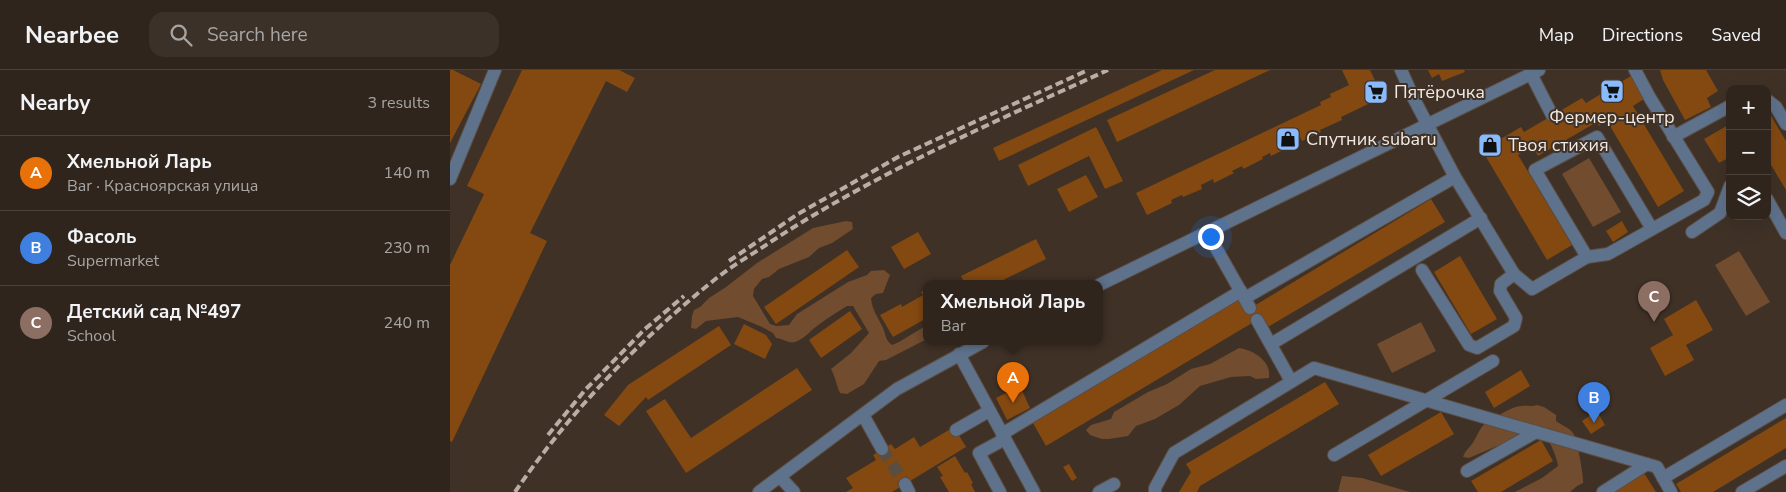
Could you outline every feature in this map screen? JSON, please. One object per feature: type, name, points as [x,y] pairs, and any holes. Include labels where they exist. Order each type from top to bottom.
[{"type":"street","points":[[450,179],[495,70]]},
{"type":"street","points":[[1401,70],[1455,177],[1514,274],[1532,289],[1587,257],[1608,254],[1704,200],[1708,192],[1726,181]]},
{"type":"street","points":[[1635,70],[1673,137],[1708,192]]},
{"type":"street","points":[[1103,283],[1535,72],[1552,115]]},
{"type":"street","points":[[1771,103],[1776,107],[1786,124]]},
{"type":"street","points":[[1673,137],[1726,108]]},
{"type":"street","points":[[1587,257],[1535,170],[1597,137],[1652,229]]},
{"type":"street","points":[[1000,492],[979,453],[1003,436],[1248,304],[1455,177]]},
{"type":"street","points":[[1692,232],[1720,213],[1726,197]]},
{"type":"street","points":[[1771,207],[1786,233]]},
{"type":"street","points":[[1270,344],[1481,218]]},
{"type":"street","points":[[1207,232],[1292,381]]},
{"type":"street","points":[[1422,270],[1469,345],[1477,348],[1514,326],[1516,318],[1500,291],[1501,284],[1514,274]]},
{"type":"street","points":[[761,491],[898,389],[977,345]]},
{"type":"street","points":[[959,354],[1034,492]]},
{"type":"street","points":[[1334,454],[1493,361]]},
{"type":"street","points":[[1155,492],[1155,488],[1174,453],[1314,368],[1647,464],[1657,468],[1670,492]]},
{"type":"street","points":[[1663,478],[1786,405]]},
{"type":"street","points":[[956,430],[990,411]]},
{"type":"street","points":[[863,415],[882,449]]},
{"type":"street","points":[[1467,470],[1536,432]]},
{"type":"street","points":[[1603,492],[1647,464]]},
{"type":"street","points":[[1742,492],[1786,466]]},
{"type":"street","points":[[780,477],[794,492]]},
{"type":"street","points":[[1100,492],[1114,484]]},
{"type":"shaded area","points":[[1589,158],[1621,212],[1593,227],[1562,174]]},
{"type":"shaded area","points":[[846,221],[852,222],[853,229],[832,243],[819,248],[809,257],[779,269],[769,277],[762,279],[754,289],[753,296],[770,324],[776,326],[789,325],[797,314],[848,282],[867,275],[871,271],[884,270],[890,275],[883,293],[876,294],[871,298],[874,310],[888,341],[892,345],[923,327],[923,341],[886,360],[879,361],[864,384],[847,394],[840,393],[831,369],[851,353],[869,333],[853,306],[847,306],[795,342],[776,338],[773,333],[738,317],[706,321],[696,329],[691,328],[694,310],[757,263],[813,228]]},
{"type":"shaded area","points":[[1739,251],[1770,302],[1746,316],[1715,265]]},
{"type":"shaded area","points":[[1421,322],[1436,351],[1392,373],[1377,344]]},
{"type":"shaded area","points":[[1239,348],[1256,354],[1265,362],[1268,367],[1269,378],[1231,377],[1200,386],[1179,405],[1155,419],[1136,426],[1128,436],[1102,439],[1090,435],[1086,430],[1091,425],[1111,419],[1114,412],[1148,392],[1167,384],[1191,369],[1210,364]]},
{"type":"shaded area","points":[[1537,405],[1556,415],[1556,421],[1570,430],[1575,436],[1583,483],[1570,492],[1515,492],[1542,478],[1558,466],[1545,431],[1533,428],[1469,458],[1463,457],[1483,425],[1487,422],[1514,408]]},
{"type":"shaded area","points":[[1342,476],[1362,478],[1410,492],[1338,492]]},
{"type":"building","points":[[450,70],[481,84],[450,143]]},
{"type":"building","points":[[522,70],[619,70],[635,78],[627,92],[606,81],[530,233],[547,241],[452,442],[450,441],[450,265],[484,194],[467,186]]},
{"type":"building","points":[[1162,70],[1194,70],[999,161],[993,148]]},
{"type":"building","points":[[1215,70],[1270,70],[1117,142],[1107,120]]},
{"type":"building","points":[[1342,70],[1370,70],[1383,97],[1341,117],[1342,120],[1320,130],[1321,132],[1302,141],[1300,137],[1283,145],[1285,149],[1271,156],[1270,153],[1262,157],[1263,159],[1243,169],[1242,166],[1232,171],[1234,173],[1214,183],[1213,179],[1201,185],[1202,189],[1171,200],[1172,203],[1147,215],[1136,193],[1321,105],[1320,102],[1331,97],[1330,94],[1349,85]]},
{"type":"building","points":[[1428,70],[1464,70],[1465,72],[1442,81],[1439,74],[1432,78]]},
{"type":"building","points":[[1660,70],[1706,70],[1718,91],[1707,98],[1711,107],[1685,120],[1663,80]]},
{"type":"building","points":[[1631,76],[1644,99],[1633,106],[1684,191],[1658,207],[1607,121],[1599,126],[1597,122],[1538,156],[1532,146],[1518,155],[1572,245],[1547,260],[1482,150],[1521,127],[1524,132],[1582,98],[1586,103]]},
{"type":"building","points":[[1771,116],[1786,141],[1786,190],[1771,165]]},
{"type":"building","points":[[1726,126],[1726,159],[1719,163],[1704,139]]},
{"type":"building","points":[[1096,127],[1123,181],[1105,189],[1089,156],[1028,186],[1018,165]]},
{"type":"building","points":[[1086,175],[1098,197],[1069,212],[1057,189]]},
{"type":"building","points":[[1431,199],[1445,222],[1268,327],[1257,320],[1046,446],[1033,423],[1242,298],[1249,309]]},
{"type":"building","points":[[1622,221],[1628,232],[1613,242],[1606,231]]},
{"type":"building","points":[[918,232],[931,254],[904,269],[891,247]]},
{"type":"building","points":[[1036,239],[1046,259],[1003,280],[963,280],[961,276]]},
{"type":"building","points":[[847,250],[859,267],[776,324],[764,307]]},
{"type":"building","points":[[1460,256],[1497,319],[1471,334],[1434,272]]},
{"type":"building","points":[[923,295],[923,320],[893,337],[880,315],[901,304],[902,307]]},
{"type":"building","points":[[1696,300],[1713,330],[1686,345],[1694,360],[1665,376],[1650,348],[1673,335],[1664,319]]},
{"type":"building","points":[[850,311],[862,329],[821,358],[809,340]]},
{"type":"building","points":[[744,324],[766,335],[772,344],[765,359],[734,344]]},
{"type":"building","points":[[719,326],[731,345],[648,400],[646,397],[619,426],[604,415],[628,385]]},
{"type":"building","points":[[797,368],[812,390],[686,473],[646,411],[665,399],[691,438]]},
{"type":"building","points":[[1521,370],[1530,386],[1494,408],[1485,392]]},
{"type":"building","points":[[1325,382],[1339,404],[1200,486],[1197,492],[1179,492],[1191,472],[1186,464]]},
{"type":"building","points":[[1020,386],[1030,408],[1007,420],[996,398]]},
{"type":"building","points":[[1597,411],[1605,425],[1591,434],[1582,421]]},
{"type":"building","points":[[1441,412],[1454,434],[1381,476],[1368,455]]},
{"type":"building","points":[[1786,418],[1786,448],[1713,492],[1681,492],[1676,484]]},
{"type":"building","points":[[954,427],[966,447],[892,492],[846,492],[853,488],[846,478],[876,460],[873,455],[891,444],[895,449],[914,437],[920,447]]},
{"type":"building","points":[[1541,440],[1553,461],[1501,492],[1478,492],[1471,481]]},
{"type":"building","points":[[955,456],[965,473],[967,472],[975,492],[949,492],[940,477],[943,476],[937,467]]},
{"type":"building","points":[[1069,464],[1077,478],[1072,481],[1063,467]]},
{"type":"building","points":[[1644,473],[1656,492],[1614,492]]},
{"type":"tunnel","points":[[882,449],[905,484]]},
{"type":"railway","points":[[729,261],[798,214],[898,157],[1088,70]]},
{"type":"railway","points":[[515,492],[558,434],[606,379],[658,328],[727,270],[853,192],[937,149],[1108,70]]},
{"type":"railway","points":[[548,435],[586,389],[645,329],[684,296]]},
{"type":"place","name":"Фермер-центр","points":[[1612,91]]},
{"type":"place","name":"Пятёрочка","points":[[1376,92]]},
{"type":"place","name":"Спутник subaru","points":[[1288,139]]},
{"type":"place","name":"Твоя стихия","points":[[1490,145]]},
{"type":"place","name":"Детский сад №497","points":[[1654,322]]},
{"type":"place","name":"Хмельной Ларь","points":[[1013,403]]},
{"type":"place","name":"Фасоль","points":[[1594,423]]}]
